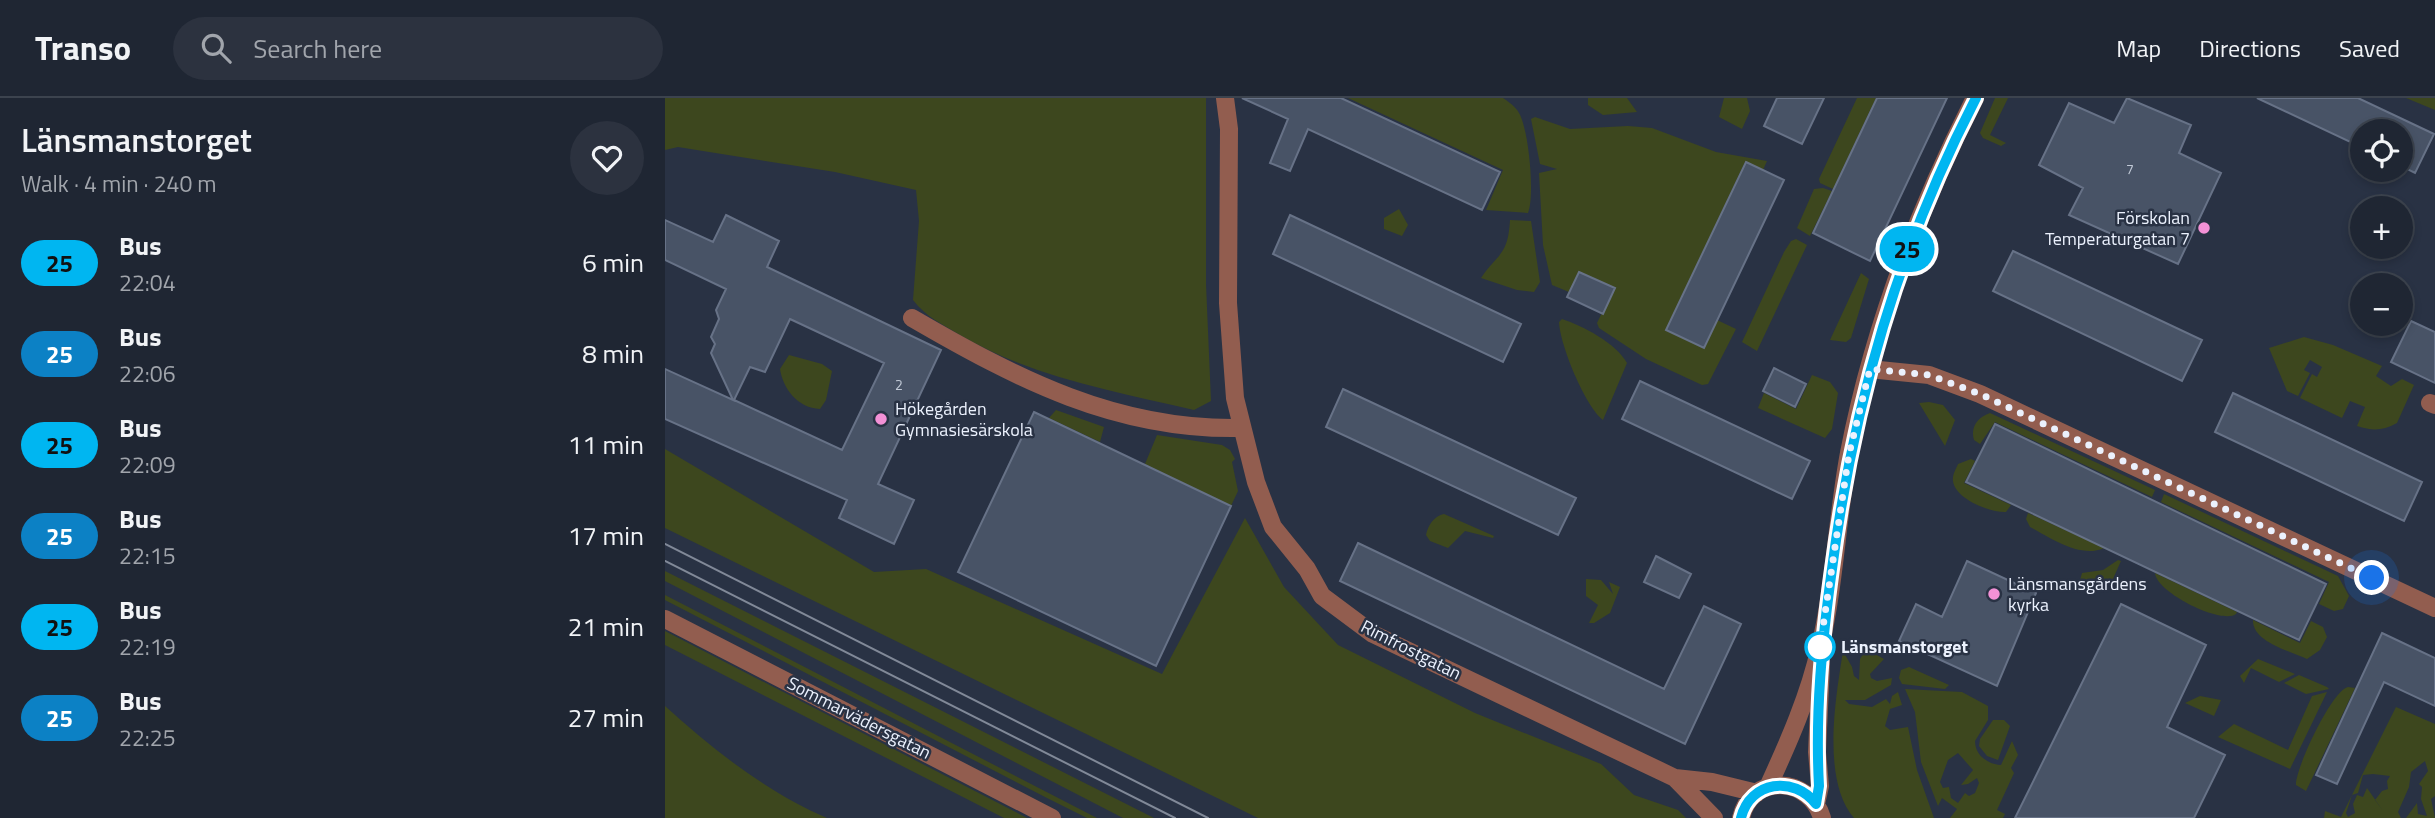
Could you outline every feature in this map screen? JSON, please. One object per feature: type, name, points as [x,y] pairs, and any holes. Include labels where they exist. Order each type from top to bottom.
[{"type":"street","name":"Rimfrostgatan","points":[[1225,98],[1229,129],[1228,303],[1235,398],[1256,482],[1273,527],[1307,569],[1322,596],[1373,634],[1675,778],[1762,790],[1795,787],[1821,814]]},
{"type":"street","points":[[1741,818],[1745,806],[1762,790],[1800,715],[1820,647],[1849,454],[1870,369],[1903,258],[1975,98]]},
{"type":"street","points":[[912,318],[991,363],[1073,400],[1155,421],[1215,429],[1242,428]]},
{"type":"street","points":[[1870,369],[1929,375],[1980,394],[2435,608]]},
{"type":"street","name":"Sommarvädersgatan","points":[[665,619],[1052,818]]},
{"type":"street","points":[[1820,647],[1821,814]]},
{"type":"street","name":"Rimfrostgatan","points":[[1675,778],[1714,818]]},
{"type":"green space","points":[[665,98],[1206,98],[1206,284],[1211,401],[1194,410],[1074,381],[987,350],[929,316],[913,300],[919,221],[916,190],[835,172],[678,147],[665,150]]},
{"type":"green space","points":[[1348,98],[1503,98],[1518,111],[1526,133],[1531,178],[1528,213],[1486,210],[1503,170]]},
{"type":"green space","points":[[1588,98],[1627,98],[1637,112],[1603,115],[1588,105]]},
{"type":"green space","points":[[1724,98],[1747,98],[1750,111],[1742,129],[1719,117]]},
{"type":"green space","points":[[1857,98],[1876,98],[1833,189],[1820,183],[1819,179]]},
{"type":"green space","points":[[1995,98],[2008,98],[1990,135],[2006,143],[2001,146],[1983,138],[1980,133]]},
{"type":"green space","points":[[2406,98],[2435,98],[2435,110]]},
{"type":"green space","points":[[1535,117],[1570,129],[1628,126],[1652,128],[1716,152],[1767,161],[1763,170],[1745,162],[1666,330],[1704,348],[1717,320],[1736,329],[1708,384],[1702,385],[1646,359],[1599,328],[1597,323],[1614,288],[1579,272],[1569,292],[1552,285],[1543,245],[1539,173],[1557,169],[1540,164],[1531,119]]},
{"type":"green space","points":[[1814,189],[1832,191],[1810,236],[1797,228]]},
{"type":"green space","points":[[1399,209],[1408,225],[1402,236],[1384,229],[1384,218]]},
{"type":"green space","points":[[1510,220],[1531,221],[1540,282],[1534,292],[1517,290],[1481,278],[1504,248]]},
{"type":"green space","points":[[1796,239],[1807,245],[1757,351],[1742,342],[1784,252],[1791,241]]},
{"type":"green space","points":[[1861,273],[1869,279],[1851,338],[1846,342],[1830,340]]},
{"type":"green space","points":[[1562,319],[1607,342],[1627,363],[1603,420],[1589,402],[1575,374],[1560,332],[1559,322]]},
{"type":"green space","points":[[2304,337],[2333,345],[2382,366],[2376,376],[2391,386],[2402,379],[2414,385],[2397,423],[2382,429],[2363,428],[2357,426],[2365,407],[2350,401],[2342,418],[2300,398],[2312,374],[2317,377],[2322,367],[2310,360],[2304,370],[2310,373],[2298,396],[2287,391],[2269,348]]},
{"type":"green space","points":[[789,355],[822,364],[832,371],[826,400],[820,409],[798,401],[784,384],[780,369]]},
{"type":"green space","points":[[1812,375],[1830,382],[1838,393],[1832,429],[1825,438],[1758,408],[1764,393],[1796,409]]},
{"type":"green space","points":[[1919,403],[1943,405],[1955,420],[1945,446]]},
{"type":"green space","points":[[1056,410],[1104,427],[1100,442],[1049,418]]},
{"type":"green space","points":[[1990,413],[2155,490],[2152,497],[1995,422],[1980,444],[1974,440],[1974,427],[1982,417]]},
{"type":"green space","points":[[1157,435],[1222,445],[1230,450],[1235,459],[1232,462],[1238,491],[1231,506],[1145,464]]},
{"type":"green space","points":[[665,449],[874,572],[926,569],[1162,674],[1245,518],[1284,587],[1338,645],[1475,713],[1601,764],[1634,795],[1678,810],[1686,818],[1258,818],[665,528]]},
{"type":"green space","points":[[1971,459],[1975,461],[1964,483],[2011,505],[2006,512],[1975,504],[1955,488],[1953,477],[1958,464]]},
{"type":"green space","points":[[2164,494],[2338,576],[2349,596],[2343,609],[2334,611],[2319,604],[2329,582],[2161,502]]},
{"type":"green space","points":[[2028,513],[2104,548],[2086,551],[2056,541],[2030,527],[2026,519]]},
{"type":"green space","points":[[1444,514],[1494,536],[1493,538],[1465,531],[1448,548],[1430,541],[1426,535],[1430,524]]},
{"type":"green space","points":[[2118,560],[2121,561],[2108,590],[2101,590],[2080,580],[2082,573],[2103,570]]},
{"type":"green space","points":[[665,571],[1154,818],[1123,818],[665,581]]},
{"type":"green space","points":[[2155,573],[2237,612],[2228,616],[2217,615],[2190,605],[2166,589]]},
{"type":"green space","points":[[1586,579],[1601,580],[1613,594],[1609,582],[1620,587],[1610,613],[1594,623],[1589,623],[1598,605],[1586,596]]},
{"type":"green space","points":[[665,595],[1097,818],[1087,818],[1045,797],[665,600]]},
{"type":"green space","points":[[2253,620],[2300,643],[2311,621],[2323,627],[2327,637],[2320,650],[2307,659],[2265,640],[2254,628]]},
{"type":"green space","points":[[665,631],[1027,818],[1004,818],[665,645]]},
{"type":"green space","points":[[1866,649],[1884,659],[1870,674],[1871,678],[1877,681],[1892,678],[1891,685],[1865,700],[1845,700],[1849,704],[1872,707],[1886,699],[1890,704],[1892,696],[1898,692],[1902,705],[1890,709],[1885,726],[1890,730],[1908,727],[1917,770],[1934,818],[1854,818],[1844,802],[1837,782],[1833,737],[1840,670],[1843,651],[1854,676],[1859,680],[1860,659]]},
{"type":"green space","points":[[2258,659],[2295,674],[2279,682],[2251,668],[2244,683],[2240,676]]},
{"type":"green space","points":[[1909,667],[1949,685],[1945,689],[1902,684],[1899,678],[1901,670]]},
{"type":"green space","points":[[2299,675],[2329,689],[2306,694],[2284,683]]},
{"type":"green space","points":[[2348,687],[2355,688],[2306,791],[2296,785],[2301,763],[2324,715],[2341,691]]},
{"type":"green space","points":[[1905,689],[1962,692],[1988,706],[1988,720],[1975,741],[1977,751],[1987,761],[2001,765],[2012,741],[2018,755],[2011,768],[2014,773],[1997,810],[2005,814],[2003,818],[1950,818],[1957,809],[1942,798],[1938,806],[1921,762],[1915,712]],"holes":[[[1958,753],[1973,770],[1961,785],[1977,778],[1979,783],[1975,793],[1969,796],[1965,793],[1958,803],[1951,798],[1949,787],[1943,788],[1940,782],[1948,760]]]},
{"type":"green space","points":[[2327,692],[2290,769],[2218,737],[2234,724],[2288,750],[2312,696]]},
{"type":"green space","points":[[2200,696],[2221,700],[2214,716],[2185,703]]},
{"type":"green space","points":[[665,706],[741,769],[783,796],[827,818],[665,818]]},
{"type":"green space","points":[[2396,707],[2435,724],[2435,796],[2431,799],[2435,818],[2406,818],[2417,803],[2418,814],[2427,816],[2421,799],[2422,787],[2419,784],[2428,771],[2425,761],[2411,772],[2409,787],[2398,812],[2401,818],[2324,818],[2325,811],[2341,817]],"holes":[[[2363,775],[2390,776],[2387,781],[2388,789],[2382,791],[2375,800],[2367,788],[2363,797],[2357,795],[2353,804],[2355,813],[2348,817],[2346,813],[2352,795],[2358,793]]]},
{"type":"green space","points":[[1993,720],[2004,720],[2010,726],[1998,760],[1987,756],[1979,746],[1980,739]]},
{"type":"building","points":[[1242,98],[1341,98],[1500,172],[1482,210],[1308,129],[1290,171],[1270,163],[1288,119]]},
{"type":"building","points":[[1777,98],[1824,98],[1802,144],[1764,126]]},
{"type":"building","points":[[1877,98],[1947,98],[1870,261],[1813,233]]},
{"type":"building","points":[[2127,98],[2191,125],[2179,153],[2221,173],[2178,264],[2069,215],[2083,188],[2039,165],[2069,103],[2114,123]]},
{"type":"building","points":[[2257,98],[2358,98],[2402,119],[2350,119],[2350,142]]},
{"type":"building","points":[[2413,124],[2434,134],[2415,173],[2413,172]]},
{"type":"building","points":[[1746,162],[1784,180],[1704,348],[1666,330]]},
{"type":"building","points":[[726,215],[779,241],[767,267],[941,350],[878,484],[914,500],[894,544],[839,518],[847,500],[665,419],[665,369],[733,400],[711,353],[715,344],[711,337],[719,319],[716,310],[726,289],[665,260],[665,220],[713,242]],"holes":[[[790,319],[884,363],[842,450],[734,400],[750,367],[765,372]]]},
{"type":"building","points":[[1290,215],[1521,324],[1503,362],[1273,254]]},
{"type":"building","points":[[2013,251],[2202,340],[2182,381],[1993,291]]},
{"type":"building","points":[[1579,272],[1615,288],[1603,314],[1567,297]]},
{"type":"building","points":[[2413,322],[2435,332],[2435,383],[2391,362],[2404,336],[2413,336]]},
{"type":"building","points":[[1774,368],[1806,384],[1795,407],[1763,391]]},
{"type":"building","points":[[1640,381],[1810,461],[1792,499],[1622,419]]},
{"type":"building","points":[[1343,389],[1576,498],[1558,535],[1326,427]]},
{"type":"building","points":[[2233,393],[2422,482],[2404,521],[2215,432]]},
{"type":"building","points":[[1034,412],[1231,506],[1156,666],[958,572]]},
{"type":"building","points":[[1995,424],[2326,584],[2299,640],[1966,482]]},
{"type":"building","points":[[1358,543],[1664,689],[1704,606],[1741,624],[1685,744],[1340,581]]},
{"type":"building","points":[[1656,556],[1691,574],[1679,598],[1644,582]]},
{"type":"building","points":[[1967,561],[2036,593],[1997,686],[1899,641],[1916,604],[1942,617]]},
{"type":"building","points":[[2121,604],[2206,645],[2167,727],[2225,755],[2194,818],[2015,818]]},
{"type":"building","points":[[2382,633],[2435,658],[2435,706],[2384,682],[2337,784],[2316,775]]},
{"type":"tram line","points":[[665,544],[1208,818]]},
{"type":"tram line","points":[[665,561],[1175,818]]},
{"type":"bus line","name":"25","points":[[1741,818],[1750,799],[1768,786],[1789,785],[1801,790],[1816,804],[1819,786],[1817,752],[1820,647],[1853,433],[1903,258],[1976,98]]},
{"type":"place","name":"Förskolan Temperaturgatan 7","points":[[2204,228]]},
{"type":"place","name":"Hökegården Gymnasiesärskola","points":[[881,419]]},
{"type":"place","name":"Länsmansgårdens kyrka","points":[[1994,594]]},
{"type":"place","name":"Länsmanstorget","points":[[1820,647]]},
{"type":"route","points":[[1820,647],[1849,454],[1870,369],[1929,375],[1980,394],[2372,578]]}]
